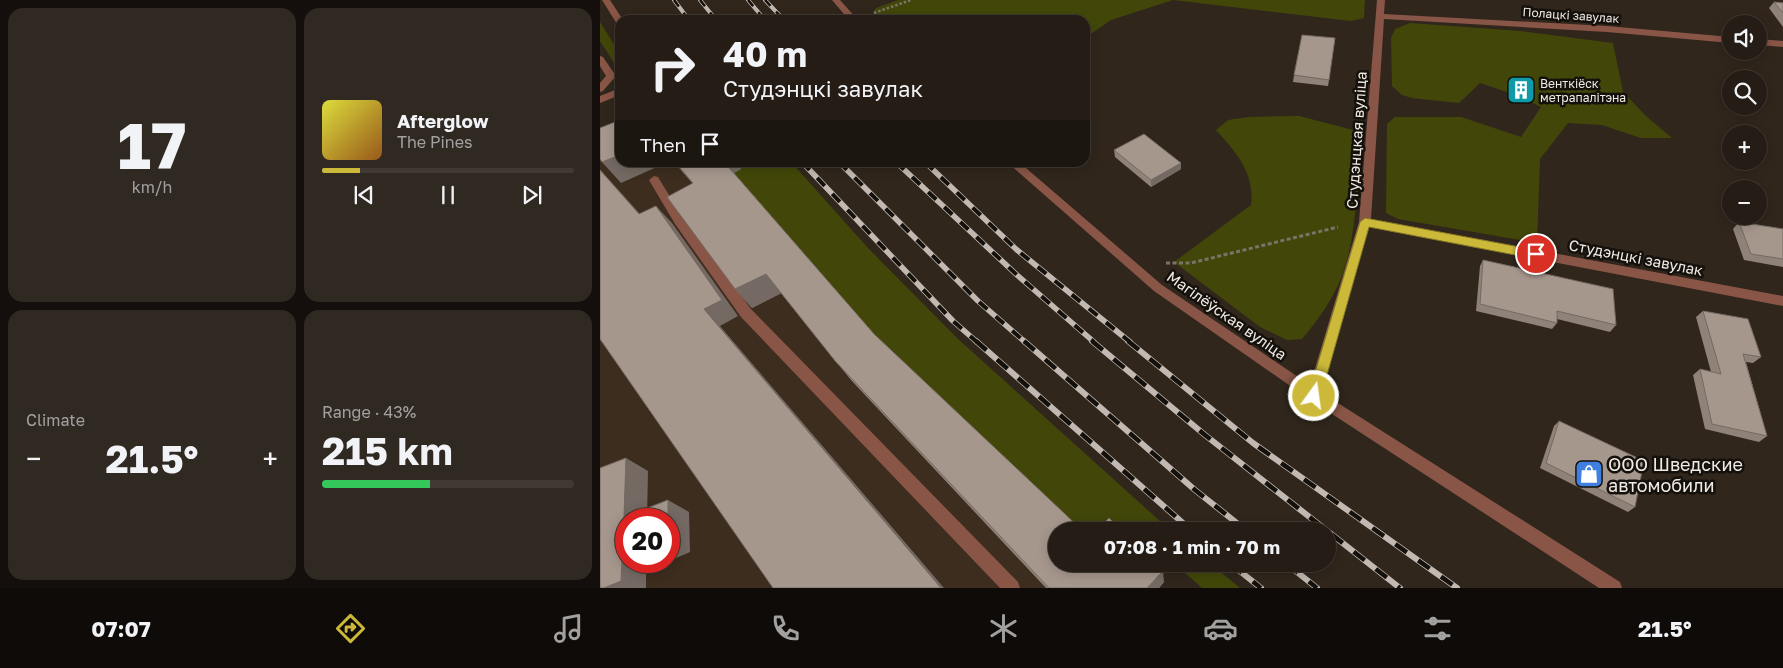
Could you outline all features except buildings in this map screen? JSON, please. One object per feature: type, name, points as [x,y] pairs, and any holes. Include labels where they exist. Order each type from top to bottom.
[{"type":"street","points":[[606,0],[616,15]]},
{"type":"street","points":[[836,0],[850,15]]},
{"type":"street","name":"Студэнцкая вуліца","points":[[1314,396],[1365,222],[1381,0]]},
{"type":"street","name":"Полацкі завулак","points":[[1380,16],[1607,29],[1722,39]]},
{"type":"street","points":[[1767,43],[1783,44]]},
{"type":"street","points":[[600,59],[612,76],[600,89]]},
{"type":"street","points":[[600,100],[615,93]]},
{"type":"street","name":"Магілёўская вуліца","points":[[1018,167],[1158,288],[1314,396],[1614,588]]},
{"type":"street","points":[[654,180],[679,221],[746,313],[1012,588]]},
{"type":"street","name":"Студэнцкі завулак","points":[[1365,222],[1783,301]]},
{"type":"path","points":[[866,15],[911,0]]},
{"type":"path","points":[[1162,263],[1192,262],[1336,227],[1365,222]]},
{"type":"shaded area","points":[[600,155],[615,160],[615,167],[739,167],[741,169],[732,174],[1048,522],[1048,572],[1090,572],[1159,588],[600,588]]},
{"type":"green space","points":[[898,0],[1173,0],[1111,20],[1090,35],[1090,15],[876,15],[873,13],[876,8]]},
{"type":"green space","points":[[1173,0],[1365,0],[1364,18],[1351,21]]},
{"type":"green space","points":[[600,22],[615,46],[615,64],[600,41]]},
{"type":"green space","points":[[1410,23],[1520,31],[1613,43],[1623,92],[1647,117],[1672,138],[1641,138],[1602,125],[1568,123],[1540,159],[1537,243],[1398,219],[1386,213],[1387,124],[1395,117],[1461,117],[1521,137],[1541,107],[1527,100],[1530,94],[1528,88],[1517,84],[1510,93],[1480,83],[1459,103],[1412,98],[1402,95],[1392,86],[1391,38],[1395,29]]},
{"type":"green space","points":[[1299,116],[1361,132],[1352,238],[1341,279],[1321,315],[1302,339],[1287,340],[1260,327],[1174,262],[1251,205],[1250,183],[1247,173],[1237,155],[1216,130],[1228,120],[1249,117]]},
{"type":"green space","points":[[735,167],[796,167],[868,248],[957,338],[1161,522],[1066,522],[887,352],[732,174]]},
{"type":"green space","points":[[1184,572],[1221,572],[1240,588],[1202,588]]},
{"type":"railway","points":[[674,0],[685,15]]},
{"type":"railway","points":[[700,0],[712,15]]},
{"type":"railway","points":[[748,0],[761,15]]},
{"type":"railway","points":[[765,0],[779,15]]},
{"type":"railway","points":[[807,167],[953,321],[977,342]]},
{"type":"railway","points":[[844,167],[978,301],[1025,342]]},
{"type":"railway","points":[[901,167],[1017,275],[1094,342]]},
{"type":"railway","points":[[930,167],[1017,250],[1130,342]]},
{"type":"railway","points":[[976,341],[1182,522]]},
{"type":"railway","points":[[1024,341],[1195,490],[1236,522]]},
{"type":"railway","points":[[1092,341],[1205,435],[1400,588]]},
{"type":"railway","points":[[1128,341],[1253,443],[1457,588]]},
{"type":"railway","points":[[1241,572],[1261,588]]},
{"type":"railway","points":[[1297,572],[1317,588]]},
{"type":"place","name":"Венткіёск метрапалітэна","points":[[1521,90]]},
{"type":"place","name":"ООО Шведские автомобили","points":[[1589,474]]},
{"type":"route","points":[[1314,396],[1365,222],[1536,254]]}]
